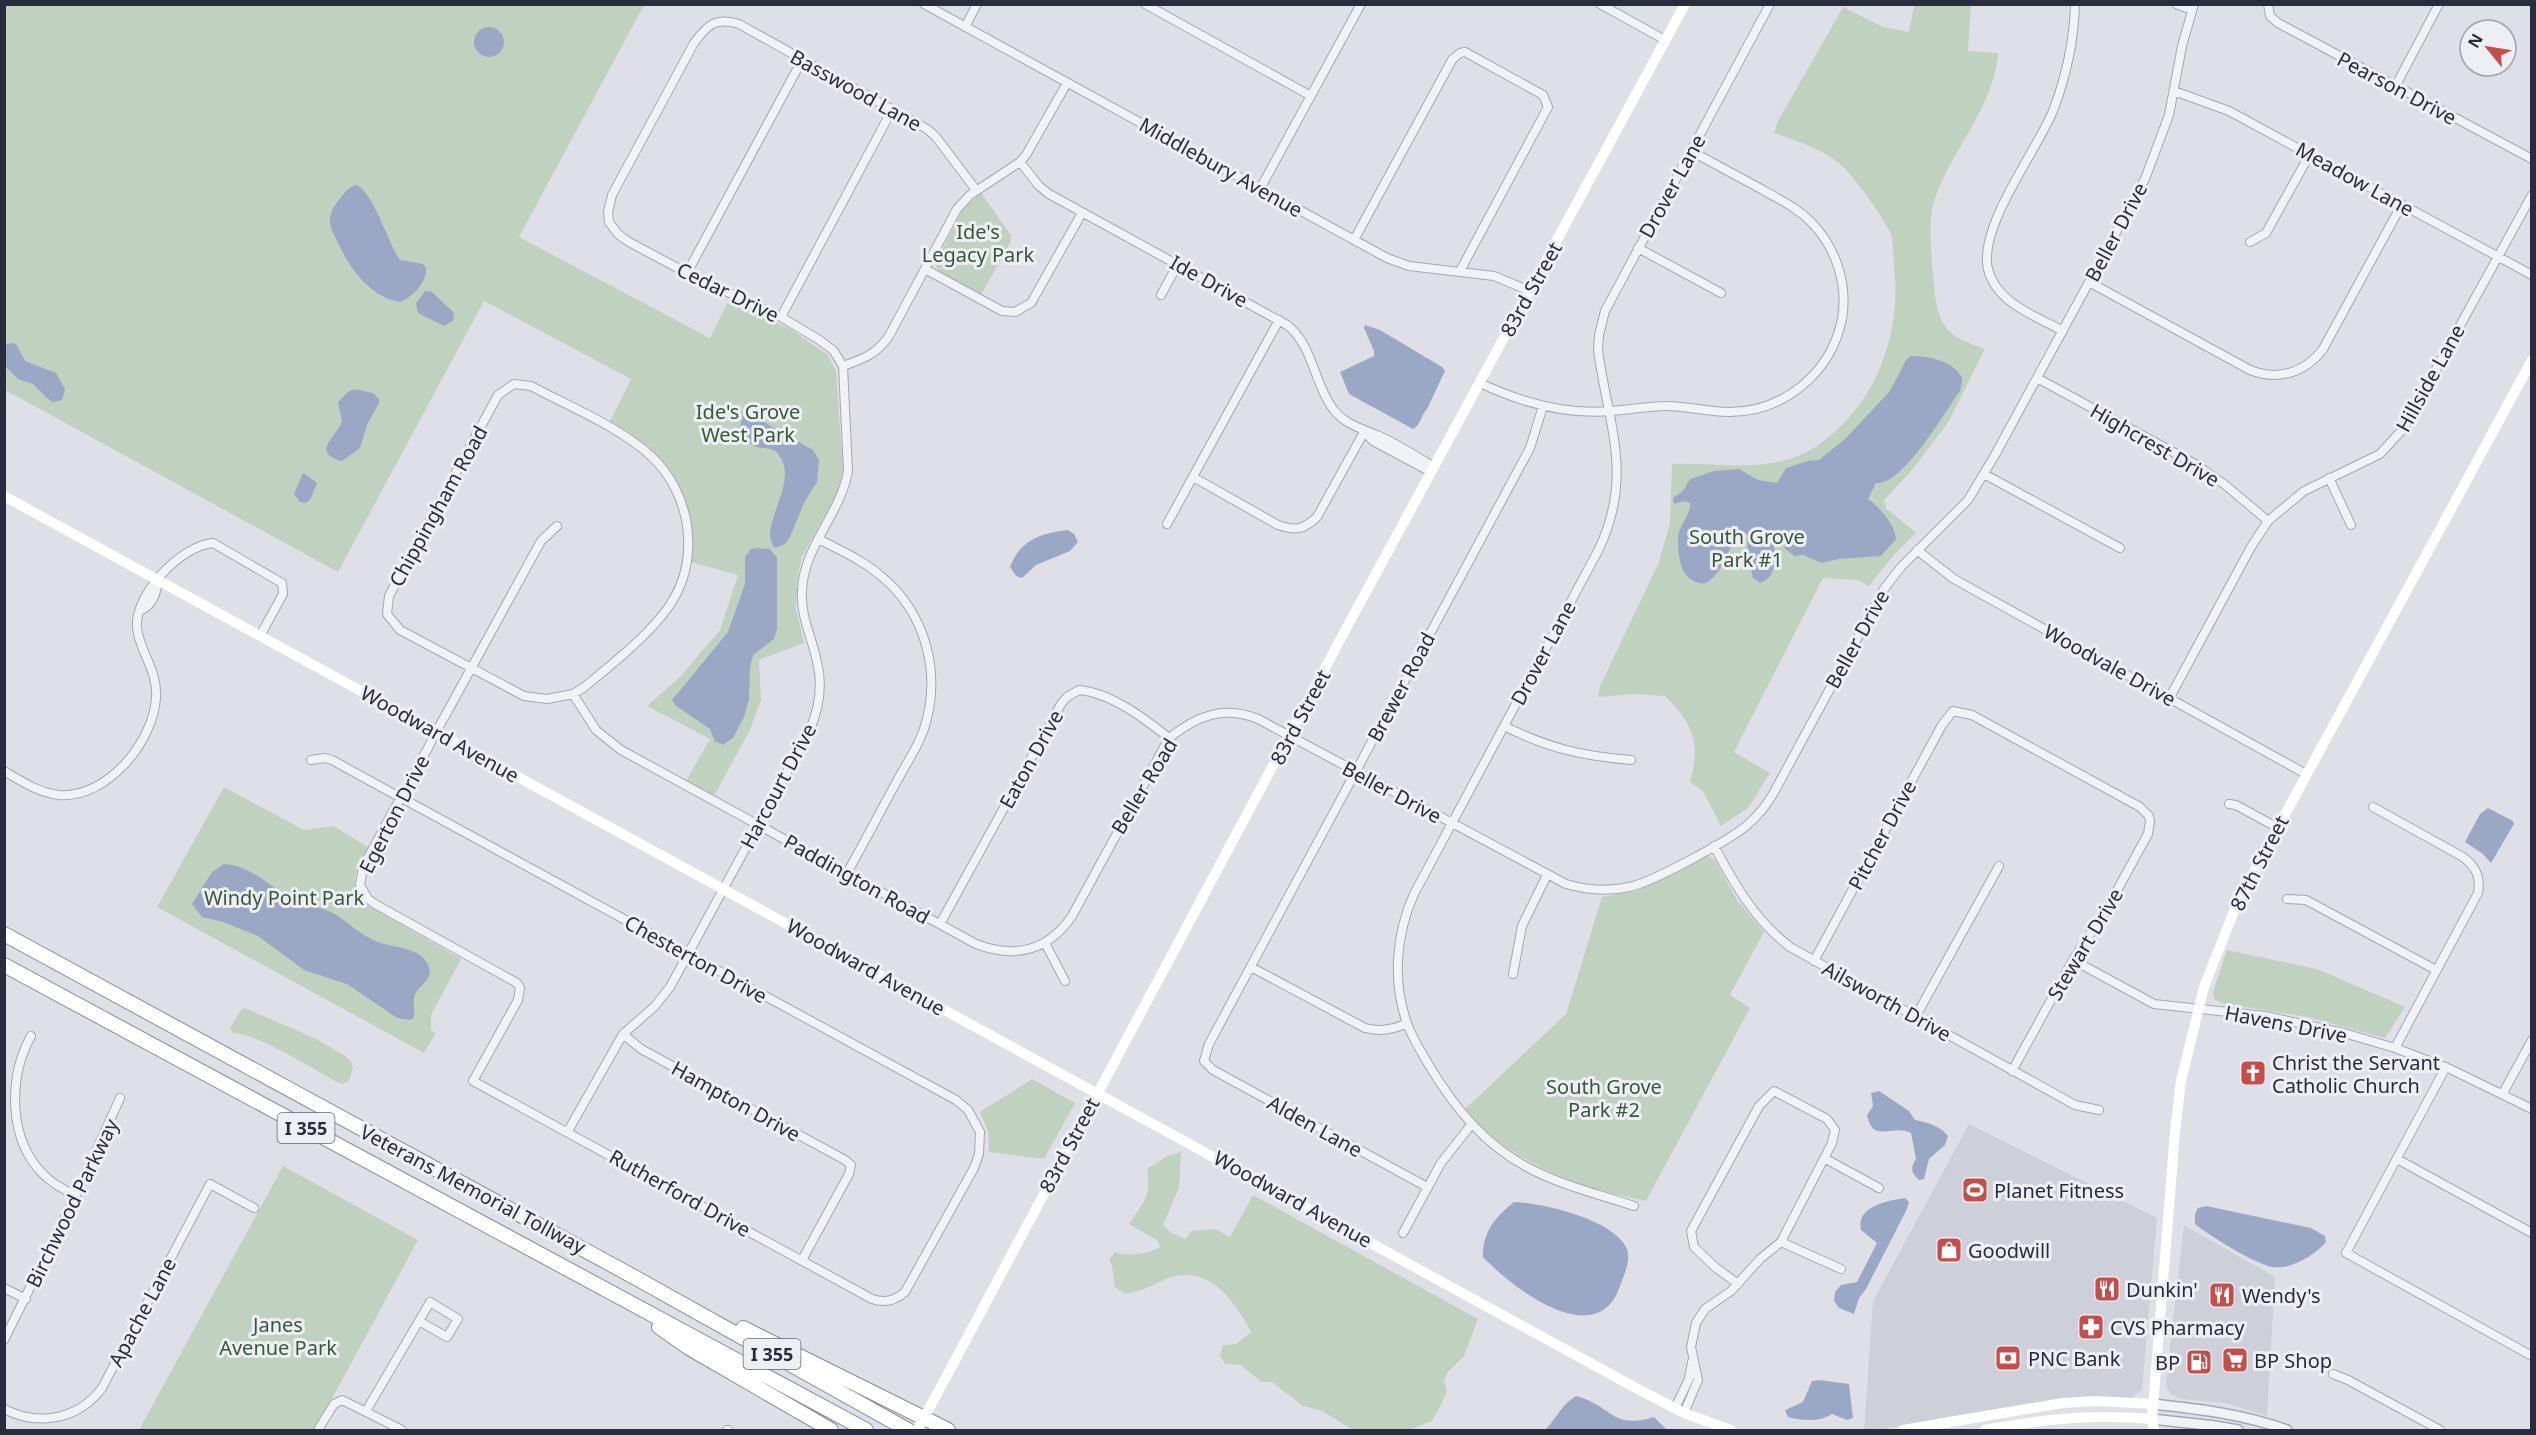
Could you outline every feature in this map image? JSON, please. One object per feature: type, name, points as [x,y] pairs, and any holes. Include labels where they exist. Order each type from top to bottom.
[{"type":"highway","name":"Veterans Memorial Tollway","points":[[4,934],[636,1278],[908,1431]]},
{"type":"highway","name":"Veterans Memorial Tollway","points":[[4,965],[866,1431]]},
{"type":"highway","points":[[636,1278],[813,1362],[948,1431]]},
{"type":"highway","points":[[608,1292],[689,1348],[831,1431]]},
{"type":"main road","name":"83rd Street","points":[[917,1431],[1432,469],[1685,4]]},
{"type":"main road","name":"87th Street","points":[[2148,1431],[2153,1425],[2175,1132],[2181,1081],[2204,987],[2238,901],[2532,360]]},
{"type":"main road","name":"Woodward Avenue","points":[[4,496],[1680,1410],[1731,1431]]},
{"type":"main road","points":[[1903,1431],[2063,1403],[2096,1401],[2153,1404]]},
{"type":"main road","points":[[1985,1431],[2035,1421],[2077,1417],[2153,1425]]},
{"type":"street","name":"Middlebury Avenue","points":[[924,4],[1387,258],[1409,266],[1494,276],[1530,291]]},
{"type":"street","points":[[965,27],[977,4]]},
{"type":"street","points":[[1144,4],[1311,96]]},
{"type":"street","points":[[1260,189],[1361,4]]},
{"type":"street","points":[[1600,4],[1665,40]]},
{"type":"street","name":"Drover Lane","points":[[1634,1206],[1527,1167],[1492,1144],[1471,1125],[1439,1082],[1407,1023],[1398,978],[1400,937],[1414,894],[1599,549],[1611,519],[1618,482],[1618,459],[1601,371],[1599,335],[1611,297],[1770,4]]},
{"type":"street","points":[[2063,331],[2004,297],[1988,270],[1987,252],[1991,228],[2043,133],[2059,94],[2069,59],[2075,4]]},
{"type":"street","points":[[2176,4],[2193,7]]},
{"type":"street","points":[[2395,87],[2439,4]]},
{"type":"street","name":"Beller Drive","points":[[1290,737],[1547,875],[1566,884],[1588,890],[1604,891],[1631,887],[1714,846],[1748,825],[1767,803],[1878,599],[1900,567],[1958,512],[1984,474],[2090,282],[2145,179],[2163,135],[2182,46],[2193,7]]},
{"type":"street","name":"Pearson Drive","points":[[2268,8],[2278,23],[2532,159]]},
{"type":"street","name":"Basswood Lane","points":[[609,222],[608,212],[612,195],[694,43],[702,32],[714,23],[725,20],[739,24],[927,129],[936,137],[976,190]]},
{"type":"street","points":[[1354,240],[1452,60],[1460,53],[1468,54],[1543,95],[1548,104],[1547,111],[1460,271]]},
{"type":"street","points":[[687,273],[802,60]]},
{"type":"street","points":[[843,366],[880,350],[890,336],[957,209],[976,190],[1020,162],[1037,138],[1067,83]]},
{"type":"street","name":"Meadow Lane","points":[[2174,91],[2229,111],[2532,275]]},
{"type":"street","points":[[781,317],[892,110]]},
{"type":"street","points":[[1479,383],[1543,406],[1609,412],[1667,406],[1727,412],[1759,409],[1783,399],[1808,382],[1830,354],[1838,334],[1843,304],[1840,272],[1821,234],[1793,207],[1691,151]]},
{"type":"street","points":[[2250,242],[2266,233],[2310,154]]},
{"type":"street","name":"Ide Drive","points":[[1020,162],[1039,186],[1082,213],[1280,320],[1298,335],[1320,387],[1332,408],[1348,423],[1364,432],[1376,435],[1432,469]]},
{"type":"street","name":"Hillside Lane","points":[[2170,697],[2251,547],[2268,521],[2295,497],[2374,458],[2387,448],[2403,429],[2532,195]]},
{"type":"street","points":[[2090,282],[2250,370],[2272,375],[2290,374],[2312,362],[2323,350],[2402,204]]},
{"type":"street","points":[[924,269],[1002,311],[1015,312],[1025,309],[1041,288],[1082,213]]},
{"type":"street","name":"Cedar Drive","points":[[609,222],[618,234],[629,242],[687,273],[781,317],[826,344],[843,366]]},
{"type":"street","points":[[1638,248],[1721,293]]},
{"type":"street","points":[[1161,295],[1178,264]]},
{"type":"street","points":[[1167,524],[1280,320]]},
{"type":"street","name":"Harcourt Drive","points":[[568,1131],[622,1034],[662,998],[810,730],[817,711],[820,684],[817,662],[804,621],[802,598],[807,564],[846,485],[848,471],[843,366]]},
{"type":"street","name":"Highcrest Drive","points":[[2037,378],[2195,464],[2224,484],[2268,521]]},
{"type":"street","name":"Chippingham Road","points":[[471,669],[395,626],[387,614],[389,596],[498,395],[514,384],[531,386],[640,446],[660,465],[671,480],[682,504],[686,522],[688,544],[686,568],[680,588],[667,612],[650,631],[573,694]]},
{"type":"street","name":"Brewer Road","points":[[1204,1061],[1209,1044],[1530,448],[1543,406]]},
{"type":"street","points":[[1193,477],[1278,525],[1294,530],[1306,528],[1317,517],[1364,432]]},
{"type":"street","points":[[1984,474],[2120,548]]},
{"type":"street","points":[[2330,478],[2351,525]]},
{"type":"street","name":"Egerton Drive","points":[[473,1081],[518,1000],[520,988],[513,980],[375,904],[366,897],[360,885],[362,871],[541,541],[557,526]]},
{"type":"street","points":[[819,539],[868,566],[900,594],[918,622],[931,664],[930,701],[920,739],[847,873]]},
{"type":"street","points":[[4,771],[45,792],[76,794],[105,782],[137,747],[150,724],[156,695],[153,670],[137,628],[141,610],[147,608],[157,591],[158,580],[175,562],[207,543],[213,543],[282,583],[283,594],[260,636]]},
{"type":"street","name":"Woodvale Drive","points":[[1917,550],[1954,579],[2306,774]]},
{"type":"street","points":[[471,669],[519,694],[532,698],[547,699],[573,694]]},
{"type":"street","name":"Eaton Drive","points":[[940,924],[1067,696],[1079,690],[1098,693],[1146,720],[1169,738]]},
{"type":"street","name":"Paddington Road","points":[[573,694],[588,720],[610,743],[976,944],[994,950],[1035,949],[1045,943]]},
{"type":"street","name":"Pitcher Drive","points":[[1814,961],[1942,725],[1953,711],[1972,715],[2140,807],[2149,816]]},
{"type":"street","name":"Beller Road","points":[[1045,943],[1072,916],[1169,738],[1185,725],[1203,716],[1226,712],[1249,716],[1290,737]]},
{"type":"street","points":[[1504,726],[1560,750],[1592,757],[1631,760]]},
{"type":"street","name":"Chesterton Drive","points":[[311,760],[324,758],[332,760],[956,1100],[968,1110],[980,1131],[979,1154],[969,1178],[910,1285],[899,1298],[888,1302]]},
{"type":"street","points":[[2229,804],[2236,805],[2278,828]]},
{"type":"street","points":[[2373,807],[2463,856],[2472,863],[2479,876],[2478,893],[2395,1048]]},
{"type":"street","name":"Stewart Drive","points":[[2012,1071],[2073,960],[2109,905],[2148,834],[2149,816]]},
{"type":"street","name":"Ailsworth Drive","points":[[1714,846],[1742,897],[1758,918],[1779,938],[1814,961],[2075,1105],[2099,1110]]},
{"type":"street","points":[[1916,1016],[1999,866]]},
{"type":"street","points":[[1513,974],[1522,927],[1547,875]]},
{"type":"street","points":[[2287,899],[2306,900],[2436,970]]},
{"type":"street","points":[[1045,943],[1065,981]]},
{"type":"street","name":"Havens Drive","points":[[2073,960],[2154,1004],[2240,1012],[2294,1022],[2395,1048],[2446,1067],[2532,1109]]},
{"type":"street","points":[[1251,967],[1365,1028],[1395,1029],[1407,1023]]},
{"type":"street","name":"Hampton Drive","points":[[622,1034],[641,1049],[845,1160],[850,1165],[849,1174],[802,1260]]},
{"type":"street","points":[[31,1036],[22,1053],[16,1079],[15,1101],[20,1135],[29,1155],[45,1176],[76,1195]]},
{"type":"street","points":[[2503,1093],[2532,1040]]},
{"type":"street","name":"Alden Lane","points":[[1204,1061],[1213,1070],[1427,1187]]},
{"type":"street","points":[[2446,1067],[2346,1253],[2532,1356]]},
{"type":"street","name":"Rutherford Drive","points":[[473,1081],[872,1299],[888,1302]]},
{"type":"street","points":[[1680,1410],[1698,1380],[1693,1357],[1693,1331],[1700,1315],[1738,1284],[1760,1259],[1781,1242],[1832,1143],[1835,1130],[1827,1119],[1774,1091],[1759,1106],[1691,1231],[1694,1247],[1738,1284]]},
{"type":"street","name":"Birchwood Parkway","points":[[4,1340],[76,1195],[120,1098]]},
{"type":"street","points":[[1403,1233],[1448,1152],[1471,1125]]},
{"type":"street","points":[[1824,1158],[1879,1188]]},
{"type":"street","points":[[2397,1159],[2532,1233]]},
{"type":"street","name":"Apache Lane","points":[[4,1409],[26,1417],[56,1419],[85,1406],[102,1388],[210,1184],[254,1208]]},
{"type":"street","points":[[1781,1242],[1841,1269]]},
{"type":"street","points":[[4,1288],[26,1299]]},
{"type":"street","points":[[366,1411],[430,1302],[458,1319],[447,1337],[419,1321]]},
{"type":"street","points":[[2333,1374],[2438,1430]]},
{"type":"street","points":[[318,1431],[337,1400],[347,1401],[402,1431]]},
{"type":"street","points":[[2153,1404],[2213,1411],[2258,1421],[2287,1431]]},
{"type":"street","points":[[2153,1425],[2200,1424],[2238,1431]]},
{"type":"shaded area","points":[[1969,1124],[2157,1218],[2142,1390],[2132,1398],[2064,1398],[1879,1430],[1864,1430],[1873,1301]]},
{"type":"shaded area","points":[[2184,1225],[2275,1277],[2267,1416],[2225,1403],[2180,1399],[2170,1393],[2167,1388]]},
{"type":"green space","name":"Ide's Grove West Park","points":[[4,5],[644,5],[519,237],[710,338],[729,300],[790,329],[827,354],[836,371],[843,470],[838,492],[802,557],[798,574],[796,609],[804,643],[759,660],[761,700],[750,730],[714,796],[686,781],[710,739],[647,706],[680,677],[720,630],[738,575],[691,562],[692,537],[689,515],[684,495],[675,478],[648,449],[609,423],[631,379],[484,301],[338,572],[5,390]]},
{"type":"green space","name":"South Grove Park #1","points":[[1914,5],[1971,5],[1968,51],[1998,53],[1995,74],[1988,93],[1940,186],[1933,205],[1931,220],[1934,289],[1941,318],[1952,334],[1985,349],[1949,421],[1912,470],[1884,500],[1886,508],[1916,533],[1893,556],[1869,586],[1858,580],[1823,578],[1734,752],[1770,773],[1748,808],[1721,826],[1703,791],[1690,782],[1695,756],[1694,745],[1688,725],[1675,706],[1665,696],[1634,694],[1598,697],[1600,686],[1659,562],[1670,523],[1672,464],[1765,464],[1801,455],[1838,429],[1870,389],[1881,366],[1894,317],[1895,292],[1891,234],[1866,195],[1840,164],[1817,149],[1774,133],[1778,121],[1843,7],[1883,27],[1909,32]]},
{"type":"green space","name":"Ide's Legacy Park","points":[[981,193],[1011,235],[1011,241],[981,295],[942,274],[935,265],[962,210]]},
{"type":"green space","name":"Windy Point Park","points":[[224,787],[304,830],[333,826],[368,847],[358,868],[355,881],[362,902],[461,959],[431,1015],[431,1030],[436,1033],[424,1053],[157,907]]},
{"type":"green space","name":"South Grove Park #2","points":[[1708,856],[1715,860],[1737,900],[1764,932],[1730,995],[1750,1008],[1646,1201],[1571,1181],[1524,1158],[1483,1128],[1464,1110],[1566,1014],[1602,897],[1637,891]]},
{"type":"green space","points":[[2227,950],[2317,969],[2405,1007],[2385,1038],[2307,1017],[2221,1003],[2214,999],[2213,992]]},
{"type":"green space","points":[[245,1008],[314,1038],[344,1055],[351,1061],[353,1068],[349,1081],[342,1084],[337,1082],[257,1039],[233,1033],[230,1028],[241,1010]]},
{"type":"green space","points":[[1032,1079],[1075,1103],[1044,1159],[989,1152],[988,1131],[980,1112]]},
{"type":"green space","points":[[1181,1152],[1179,1188],[1163,1225],[1171,1233],[1186,1239],[1191,1231],[1215,1229],[1230,1237],[1253,1195],[1478,1319],[1464,1356],[1448,1372],[1444,1381],[1447,1391],[1432,1421],[1409,1430],[1353,1430],[1322,1411],[1303,1406],[1272,1382],[1261,1382],[1241,1365],[1225,1364],[1220,1356],[1223,1345],[1236,1344],[1251,1332],[1229,1298],[1208,1281],[1196,1276],[1183,1275],[1125,1294],[1115,1287],[1109,1260],[1115,1252],[1138,1254],[1160,1247],[1158,1241],[1129,1224],[1145,1200],[1148,1187],[1147,1169],[1167,1156]]},
{"type":"green space","name":"Janes Avenue Park","points":[[283,1166],[418,1240],[315,1430],[139,1430]]},
{"type":"water","points":[[489,27],[500,31],[504,42],[500,53],[489,57],[478,53],[474,42],[478,31]]},
{"type":"water","points":[[356,185],[362,189],[374,207],[400,260],[423,264],[426,268],[424,279],[418,288],[410,297],[400,302],[379,294],[362,280],[343,253],[330,224],[331,214],[338,201],[352,186]]},
{"type":"water","points":[[425,291],[432,292],[454,313],[453,321],[444,326],[418,313],[416,303]]},
{"type":"water","points":[[1365,325],[1380,330],[1445,371],[1427,409],[1418,425],[1413,429],[1349,394],[1340,372],[1374,356]]},
{"type":"water","points":[[16,344],[25,361],[56,373],[65,389],[62,400],[53,402],[33,384],[18,379],[5,366],[5,345]]},
{"type":"water","points":[[1911,356],[1931,358],[1952,366],[1962,378],[1962,383],[1960,391],[1934,430],[1910,461],[1886,481],[1876,483],[1868,499],[1886,516],[1895,533],[1896,539],[1881,556],[1839,559],[1822,563],[1803,555],[1795,556],[1785,549],[1781,532],[1777,530],[1772,536],[1775,556],[1773,570],[1766,580],[1760,583],[1753,578],[1748,556],[1747,534],[1743,532],[1738,533],[1719,571],[1708,582],[1698,583],[1686,575],[1679,557],[1678,538],[1680,528],[1689,512],[1690,503],[1683,501],[1674,504],[1673,498],[1683,491],[1690,479],[1714,471],[1739,469],[1758,480],[1777,483],[1786,468],[1819,460],[1845,439],[1890,391],[1906,360]]},
{"type":"water","points":[[354,389],[373,393],[379,399],[379,403],[367,425],[360,448],[342,461],[333,458],[326,449],[342,422],[338,402]]},
{"type":"water","points":[[743,415],[755,417],[813,450],[819,460],[817,482],[805,501],[789,539],[785,544],[775,548],[771,539],[771,529],[785,479],[784,466],[775,451],[752,445],[742,438],[740,428]]},
{"type":"water","points":[[303,473],[317,483],[311,498],[306,503],[300,502],[294,494]]},
{"type":"water","points":[[1068,530],[1074,534],[1078,542],[1070,551],[1036,565],[1022,578],[1016,576],[1010,567],[1019,550],[1040,536]]},
{"type":"water","points":[[751,549],[770,549],[777,558],[777,629],[774,639],[753,655],[750,668],[749,699],[744,717],[733,738],[723,745],[715,741],[710,729],[675,705],[672,700],[728,632],[745,584],[745,557]]},
{"type":"water","points":[[2488,808],[2513,821],[2514,824],[2491,863],[2483,854],[2465,842],[2480,814]]},
{"type":"water","points":[[224,864],[243,868],[297,902],[331,912],[373,940],[413,951],[419,955],[425,960],[430,971],[428,979],[415,994],[414,1017],[411,1020],[397,1018],[347,984],[304,970],[258,936],[223,922],[202,917],[192,904],[212,872]]},
{"type":"water","points":[[1879,1091],[1909,1111],[1915,1120],[1929,1123],[1948,1136],[1945,1145],[1929,1159],[1924,1179],[1919,1180],[1912,1170],[1916,1159],[1911,1133],[1897,1130],[1879,1131],[1870,1124],[1867,1115],[1873,1106],[1871,1093]]},
{"type":"water","points":[[1905,1198],[1909,1202],[1907,1209],[1866,1289],[1859,1298],[1854,1314],[1839,1308],[1834,1301],[1835,1292],[1841,1285],[1857,1282],[1877,1243],[1861,1230],[1863,1215],[1874,1206]]},
{"type":"water","points":[[1514,1202],[1575,1214],[1607,1228],[1618,1237],[1628,1252],[1628,1262],[1620,1286],[1609,1306],[1593,1314],[1574,1315],[1553,1308],[1513,1284],[1483,1257],[1487,1233],[1501,1214]]},
{"type":"water","points":[[2206,1206],[2311,1228],[2325,1236],[2326,1242],[2316,1252],[2295,1264],[2272,1267],[2243,1255],[2195,1224],[2195,1214],[2198,1208]]},
{"type":"water","points":[[1812,1381],[1849,1384],[1853,1418],[1847,1420],[1832,1414],[1811,1420],[1788,1417],[1785,1410],[1803,1402]]},
{"type":"water","points":[[1576,1396],[1598,1405],[1620,1419],[1629,1421],[1654,1417],[1667,1430],[1545,1430],[1566,1404]]},
{"type":"place","name":"Christ the Servant Catholic Church","points":[[2253,1073]]},
{"type":"place","name":"Planet Fitness","points":[[1975,1190]]},
{"type":"place","name":"Goodwill","points":[[1949,1250]]},
{"type":"place","name":"Dunkin'","points":[[2107,1289]]},
{"type":"place","name":"Wendy's","points":[[2222,1295]]},
{"type":"place","name":"CVS Pharmacy","points":[[2091,1327]]},
{"type":"place","name":"PNC Bank","points":[[2008,1358]]},
{"type":"place","name":"BP Shop","points":[[2235,1360]]},
{"type":"place","name":"BP","points":[[2199,1362]]}]
